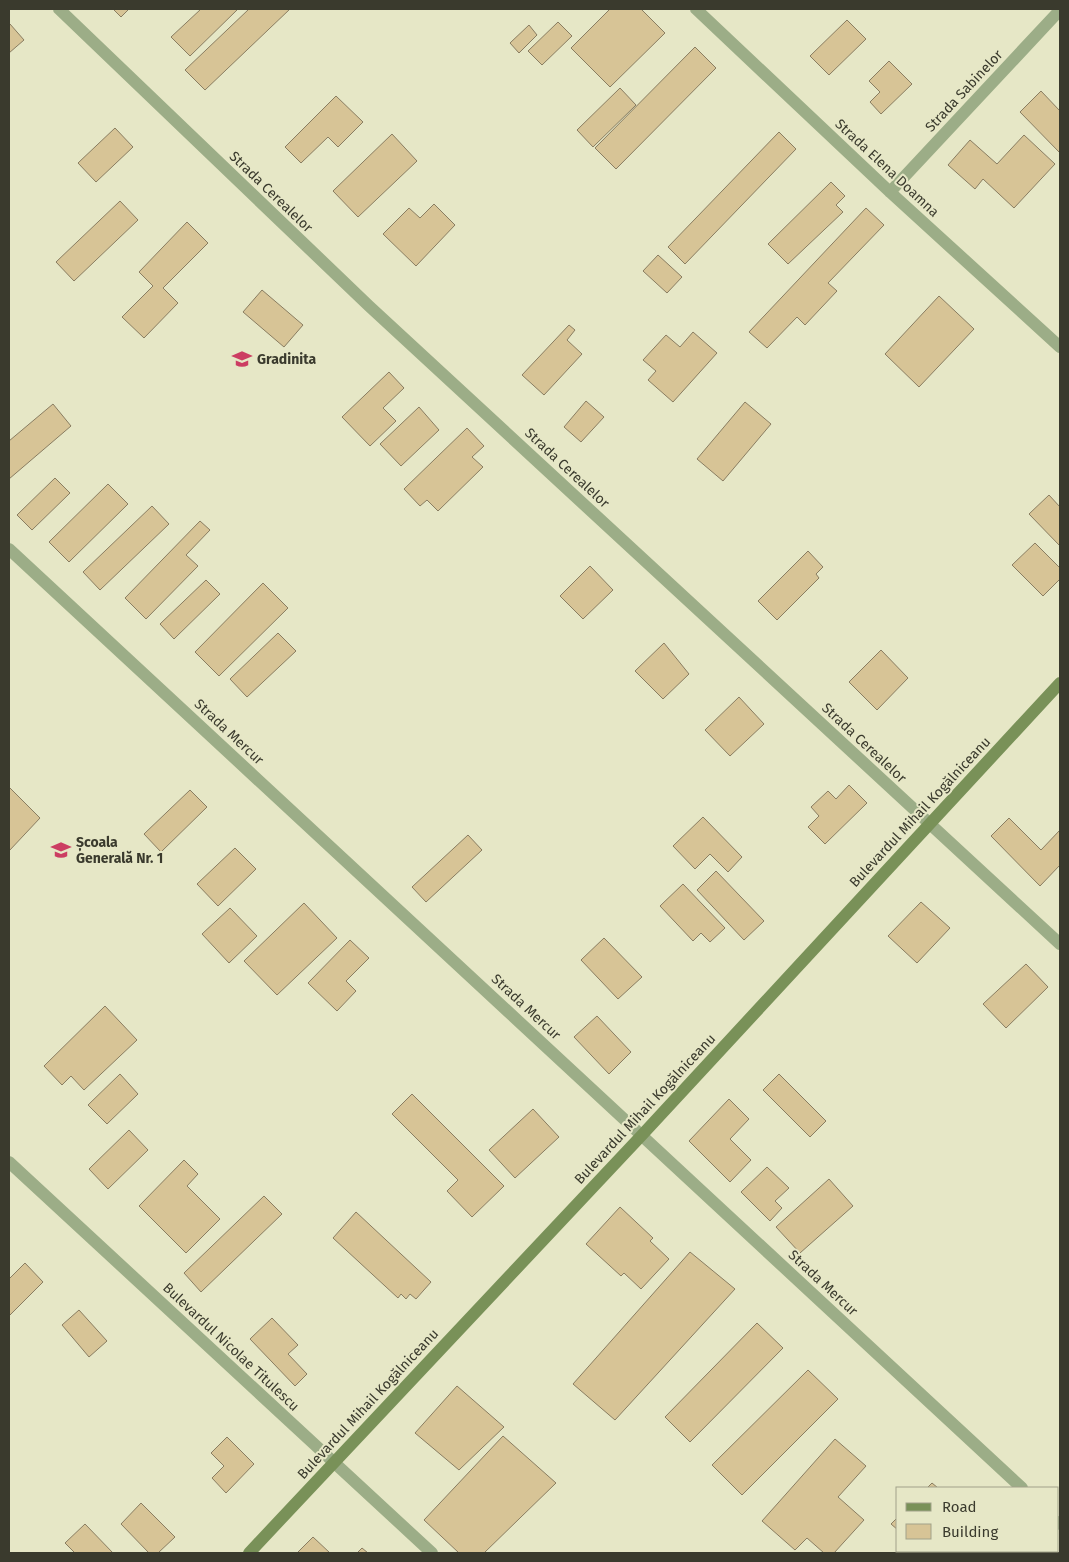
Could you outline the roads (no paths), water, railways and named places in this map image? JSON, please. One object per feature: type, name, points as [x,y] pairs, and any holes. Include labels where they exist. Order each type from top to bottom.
[{"type":"main road","name":"Bulevardul Mihail Kogălniceanu","points":[[248,1553],[642,1136],[1060,683]]},
{"type":"street","name":"Strada Cerealelor","points":[[59,9],[369,306],[1060,944]]},
{"type":"street","name":"Strada Elena Doamna","points":[[696,9],[890,192],[1060,347]]},
{"type":"street","name":"Strada Sabinelor","points":[[890,192],[1060,10]]},
{"type":"street","name":"Strada Mercur","points":[[9,549],[1021,1487]]},
{"type":"street","name":"Bulevardul Nicolae Titulescu","points":[[9,1162],[432,1553]]},
{"type":"place","name":"Gradinita","points":[[242,359]]},
{"type":"place","name":"Școala Generală Nr. 1","points":[[61,850]]}]
